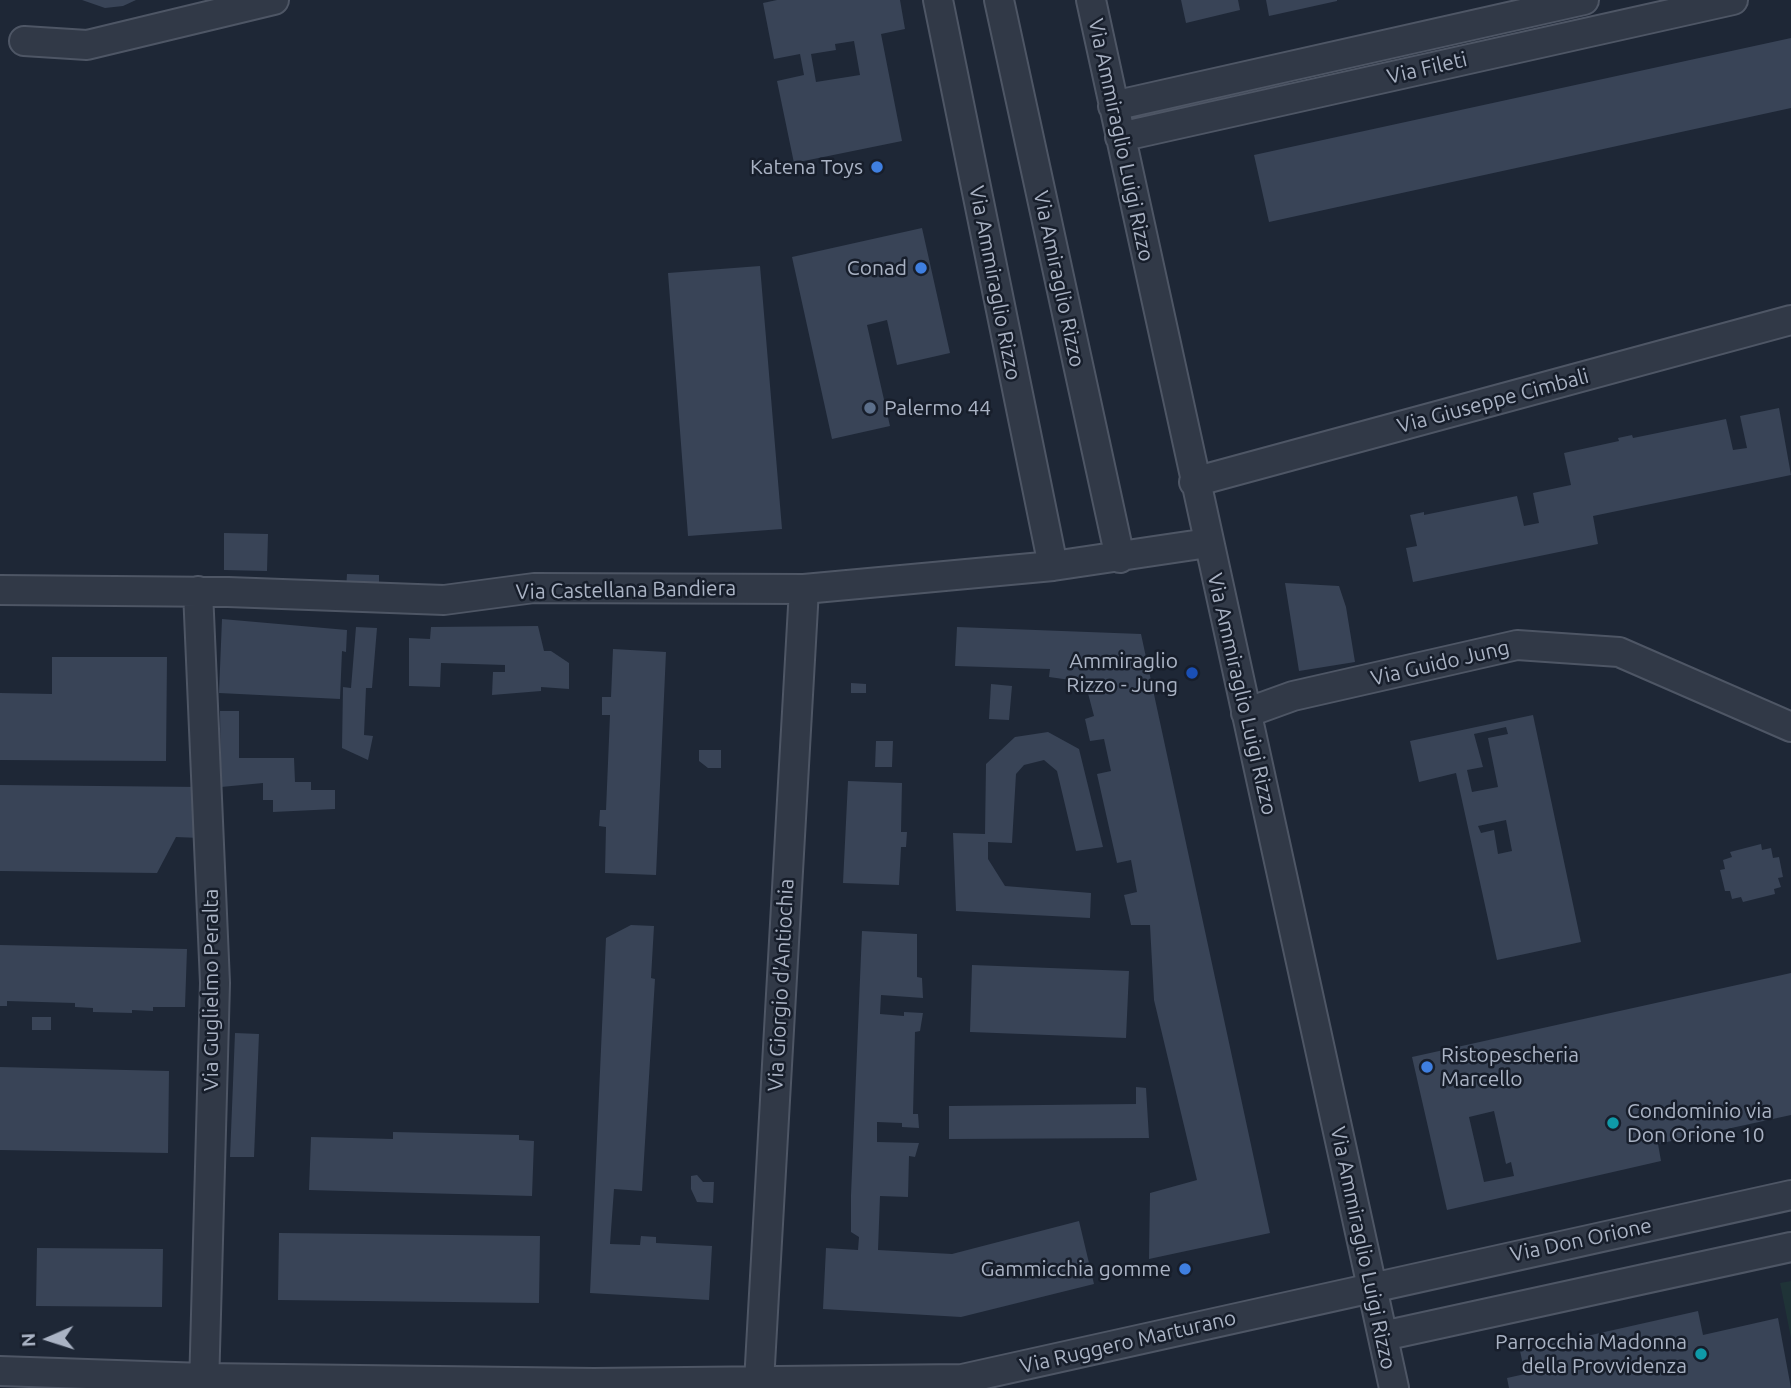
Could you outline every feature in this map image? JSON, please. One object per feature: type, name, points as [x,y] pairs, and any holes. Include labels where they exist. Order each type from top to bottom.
[{"type":"street","points":[[24,41],[87,45],[274,0]]},
{"type":"street","name":"Via Ammiraglio Rizzo","points":[[938,0],[1053,566]]},
{"type":"street","name":"Via Amiraglio Rizzo","points":[[999,0],[1120,558]]},
{"type":"street","name":"Via Ammiraglio Luigi Rizzo","points":[[1091,0],[1194,482],[1394,1388]]},
{"type":"street","name":"Via Fileti","points":[[1113,106],[1584,0]]},
{"type":"street","name":"Via Fileti","points":[[1121,136],[1733,0]]},
{"type":"street","name":"Via Giuseppe Cimbali","points":[[1194,482],[1791,320]]},
{"type":"street","name":"Via Castellana Bandiera","points":[[0,590],[198,592],[444,600],[534,588],[804,589],[1053,566],[1208,543]]},
{"type":"street","name":"Via Giorgio d'Antiochia","points":[[759,1382],[804,589]]},
{"type":"street","name":"Via Guglielmo Peralta","points":[[198,592],[215,983],[204,1383]]},
{"type":"street","name":"Via Guido Jung","points":[[1246,713],[1293,696],[1517,645],[1619,652],[1791,727]]},
{"type":"street","name":"Via Don Orione","points":[[1372,1286],[1791,1195]]},
{"type":"street","points":[[1383,1336],[1791,1247]]},
{"type":"street","name":"Via Ruggero Marturano","points":[[0,1371],[204,1383],[962,1380],[1372,1286]]},
{"type":"green space","points":[[1791,1281],[1791,1338],[1780,1283]]},
{"type":"building","points":[[82,0],[136,0],[123,6],[105,8]]},
{"type":"building","points":[[777,0],[900,0],[905,29],[881,34],[902,141],[794,163],[777,81],[804,75],[800,54],[774,59],[763,3]],"holes":[[[854,41],[860,75],[816,82],[811,54],[836,50],[835,44]]]},
{"type":"building","points":[[1181,0],[1238,0],[1240,10],[1186,23]]},
{"type":"building","points":[[1266,0],[1337,0],[1337,1],[1269,16]]},
{"type":"building","points":[[1791,38],[1791,108],[1269,222],[1254,155]]},
{"type":"building","points":[[922,228],[950,353],[897,365],[887,320],[867,325],[890,426],[832,439],[792,257]]},
{"type":"building","points":[[760,266],[782,529],[688,536],[668,273]]},
{"type":"building","points":[[1779,408],[1791,475],[1593,516],[1598,544],[1413,582],[1406,548],[1417,546],[1410,515],[1424,512],[1424,515],[1517,496],[1524,526],[1539,523],[1533,493],[1571,485],[1564,453],[1619,441],[1618,438],[1632,435],[1633,438],[1726,419],[1733,450],[1747,448],[1740,416]]},
{"type":"building","points":[[224,533],[268,534],[267,571],[224,570]]},
{"type":"building","points":[[347,574],[379,575],[379,592],[346,590]]},
{"type":"building","points":[[1285,583],[1339,586],[1346,607],[1355,662],[1299,671]]},
{"type":"building","points":[[222,619],[347,630],[346,652],[342,651],[340,699],[219,693]]},
{"type":"building","points":[[538,626],[544,651],[551,651],[569,663],[569,689],[541,687],[541,691],[492,695],[493,672],[505,672],[505,665],[441,663],[440,687],[409,686],[409,638],[430,639],[431,627]]},
{"type":"building","points":[[356,627],[377,628],[372,688],[366,688],[364,735],[373,736],[368,760],[342,748],[343,687],[351,688]]},
{"type":"building","points":[[957,627],[1141,634],[1270,1233],[1149,1259],[1150,1193],[1197,1180],[1154,1000],[1150,925],[1131,925],[1124,895],[1137,892],[1131,860],[1117,863],[1097,774],[1111,771],[1104,739],[1090,741],[1085,719],[1094,716],[1085,682],[1049,677],[1050,669],[955,666]]},
{"type":"building","points":[[613,649],[666,652],[656,875],[605,873],[606,827],[599,826],[600,810],[606,810],[610,715],[602,715],[602,697],[611,697]]},
{"type":"building","points":[[52,657],[167,657],[166,761],[0,760],[0,693],[52,694]]},
{"type":"building","points":[[851,683],[866,684],[866,693],[851,693]]},
{"type":"building","points":[[991,684],[1012,686],[1009,720],[989,719]]},
{"type":"building","points":[[220,711],[239,711],[239,758],[294,758],[295,782],[311,782],[311,790],[335,790],[335,809],[273,812],[273,800],[263,800],[263,783],[221,787]]},
{"type":"building","points":[[1533,715],[1581,942],[1497,960],[1456,773],[1419,782],[1410,741]],"holes":[[[1506,727],[1508,734],[1488,738],[1498,787],[1472,792],[1467,770],[1483,767],[1474,734]],[[1506,820],[1512,851],[1498,854],[1494,830],[1481,833],[1478,826]]]},
{"type":"building","points":[[1048,732],[1079,749],[1103,847],[1076,851],[1057,771],[1044,760],[1024,765],[1016,774],[1012,843],[988,842],[988,859],[1005,886],[1091,893],[1090,918],[956,911],[953,833],[985,834],[986,764],[1015,737]]},
{"type":"building","points":[[876,741],[893,741],[892,767],[875,767]]},
{"type":"building","points":[[699,750],[721,750],[721,768],[708,768],[699,761]]},
{"type":"building","points":[[848,781],[902,783],[901,832],[907,832],[906,847],[901,847],[899,885],[843,883]]},
{"type":"building","points":[[0,785],[201,787],[200,838],[176,837],[157,873],[0,871]]},
{"type":"building","points":[[1761,844],[1762,850],[1771,848],[1773,858],[1779,857],[1783,877],[1778,878],[1781,887],[1774,889],[1775,894],[1743,902],[1741,897],[1732,899],[1730,891],[1725,891],[1720,870],[1725,869],[1723,860],[1732,857],[1730,852]]},
{"type":"building","points":[[631,925],[654,926],[651,978],[655,979],[642,1191],[614,1189],[610,1244],[640,1245],[641,1236],[656,1237],[656,1243],[712,1246],[709,1300],[590,1293],[606,938]]},
{"type":"building","points":[[862,931],[917,934],[917,977],[922,978],[923,998],[881,995],[880,1014],[904,1016],[904,1012],[923,1013],[920,1031],[915,1032],[913,1114],[918,1114],[919,1128],[902,1127],[902,1123],[877,1122],[877,1142],[919,1143],[915,1157],[909,1156],[908,1197],[880,1196],[878,1250],[952,1254],[1079,1221],[1094,1284],[961,1317],[823,1309],[826,1248],[858,1250],[859,1237],[851,1232],[851,1195]]},
{"type":"building","points":[[0,945],[187,949],[185,1007],[153,1007],[153,1011],[132,1010],[132,1013],[93,1012],[93,1008],[75,1007],[75,1003],[7,1001],[7,1006],[0,1006]]},
{"type":"building","points":[[972,965],[1129,971],[1126,1038],[970,1032]]},
{"type":"building","points":[[1791,973],[1791,1115],[1658,1144],[1661,1161],[1447,1210],[1412,1057]],"holes":[[[1494,1111],[1506,1164],[1511,1162],[1514,1176],[1484,1182],[1469,1117]]]},
{"type":"building","points":[[32,1017],[51,1017],[51,1030],[32,1030]]},
{"type":"building","points":[[235,1033],[259,1034],[254,1157],[230,1157]]},
{"type":"building","points":[[0,1067],[169,1071],[168,1153],[0,1150]]},
{"type":"building","points":[[1136,1087],[1146,1088],[1149,1138],[949,1139],[949,1106],[1136,1104]]},
{"type":"building","points":[[393,1132],[519,1135],[519,1140],[534,1141],[532,1196],[309,1190],[311,1137],[393,1139]]},
{"type":"building","points":[[697,1175],[703,1182],[714,1182],[713,1203],[697,1202],[691,1189],[691,1176]]},
{"type":"building","points":[[279,1233],[540,1236],[539,1303],[278,1300]]},
{"type":"building","points":[[37,1248],[163,1249],[162,1307],[36,1306]]},
{"type":"building","name":"Parrocchia Madonna della Provvidenza","points":[[1698,1311],[1703,1335],[1778,1318],[1791,1388],[1509,1388],[1507,1378],[1525,1374],[1520,1351]]},
{"type":"place","name":"Katena Toys","points":[[877,167]]},
{"type":"place","name":"Conad","points":[[921,268]]},
{"type":"place","name":"Palermo 44","points":[[870,408]]},
{"type":"place","name":"Ammiraglio Rizzo - Jung","points":[[1192,673]]},
{"type":"place","name":"Ristopescheria Marcello","points":[[1427,1067]]},
{"type":"place","name":"Condominio via Don Orione 10","points":[[1613,1123]]},
{"type":"place","name":"Gammicchia gomme","points":[[1185,1269]]},
{"type":"place","name":"Parrocchia Madonna della Provvidenza","points":[[1701,1354]]}]
